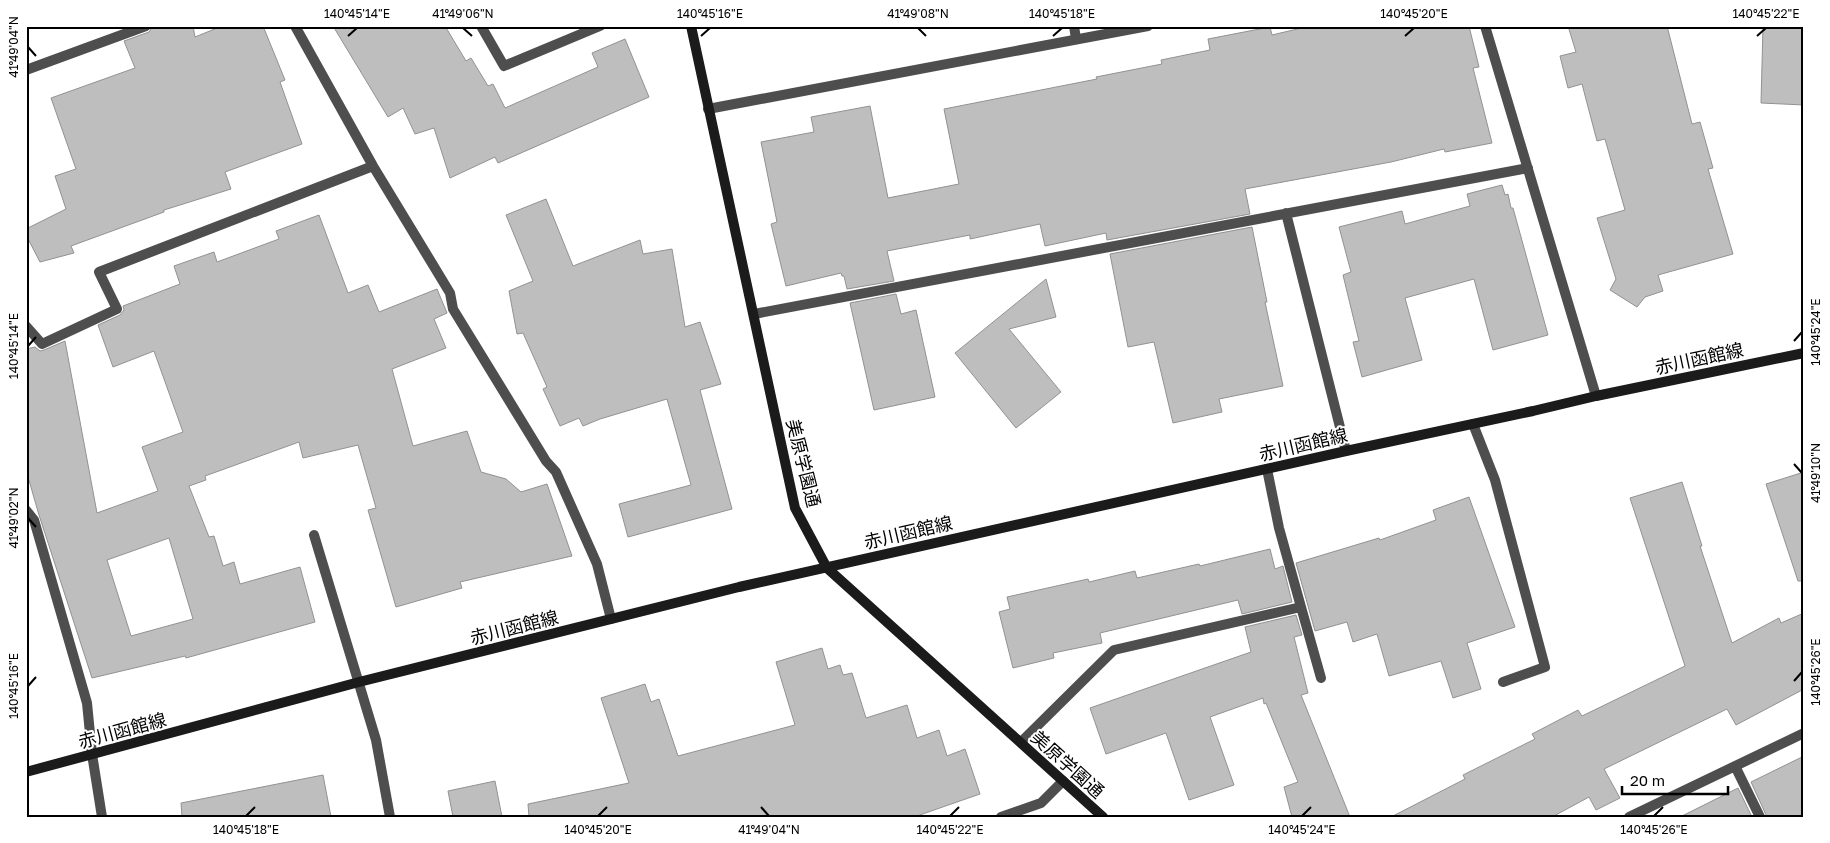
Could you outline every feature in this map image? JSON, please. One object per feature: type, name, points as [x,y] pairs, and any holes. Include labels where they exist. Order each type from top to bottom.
[{"type":"main road","name":"美原学園通","points":[[691,26],[795,508],[827,568],[1103,817]]},
{"type":"main road","name":"赤川函館線","points":[[26,772],[359,682],[738,587],[987,530],[1596,396],[1804,353]]},
{"type":"street","points":[[26,70],[146,26]]},
{"type":"street","points":[[295,26],[374,166],[450,293],[453,309],[540,453],[556,472],[597,564],[611,619]]},
{"type":"street","points":[[481,26],[504,66],[600,26]]},
{"type":"street","points":[[1074,26],[1076,39]]},
{"type":"street","points":[[708,109],[1148,26]]},
{"type":"street","points":[[1485,26],[1596,396]]},
{"type":"street","points":[[26,326],[42,344],[117,308],[99,272],[374,166]]},
{"type":"street","points":[[754,314],[1528,168]]},
{"type":"street","points":[[1286,213],[1346,451]]},
{"type":"street","points":[[1473,424],[1495,480],[1545,667],[1503,682]]},
{"type":"street","points":[[1268,468],[1279,528],[1321,678]]},
{"type":"street","points":[[26,510],[34,520],[87,703],[92,754],[102,817]]},
{"type":"street","points":[[314,535],[376,740],[390,817]]},
{"type":"street","points":[[1020,742],[1114,650],[1301,607]]},
{"type":"street","points":[[1629,817],[1804,732]]},
{"type":"street","points":[[1736,766],[1760,817]]},
{"type":"street","points":[[1002,817],[1041,804],[1062,781]]},
{"type":"building","points":[[153,26],[193,26],[195,37],[222,26],[263,26],[285,80],[280,82],[302,144],[225,172],[231,189],[164,210],[164,212],[71,246],[74,253],[40,262],[26,235],[26,229],[66,209],[55,176],[76,169],[51,98],[135,68],[124,41],[149,32]]},
{"type":"building","points":[[333,26],[445,26],[466,61],[471,58],[488,86],[493,84],[505,108],[598,67],[592,53],[625,39],[649,97],[498,163],[495,157],[450,178],[434,128],[415,134],[403,108],[388,117]]},
{"type":"building","points":[[1310,26],[1469,26],[1479,67],[1473,68],[1492,143],[1445,152],[1444,149],[1391,162],[1245,189],[1250,214],[1107,240],[1106,233],[1045,246],[1040,224],[970,239],[970,235],[887,251],[894,281],[847,289],[844,276],[841,273],[786,286],[771,224],[777,222],[761,142],[814,132],[811,117],[870,106],[888,198],[959,184],[944,109],[1097,79],[1096,77],[1162,64],[1161,60],[1210,50],[1208,39],[1270,27],[1272,35]]},
{"type":"building","points":[[1568,26],[1667,26],[1692,124],[1700,122],[1713,168],[1708,169],[1733,254],[1658,275],[1663,291],[1645,297],[1637,307],[1610,290],[1616,279],[1597,218],[1625,210],[1605,139],[1597,141],[1582,84],[1568,88],[1560,56],[1576,52]]},
{"type":"building","points":[[1763,26],[1804,26],[1804,105],[1761,103]]},
{"type":"building","points":[[1502,185],[1505,195],[1508,194],[1511,208],[1513,208],[1548,335],[1493,350],[1474,279],[1405,298],[1422,360],[1362,377],[1353,342],[1359,341],[1343,275],[1351,272],[1339,227],[1402,211],[1405,224],[1470,206],[1467,194]]},
{"type":"building","points":[[546,199],[573,266],[640,240],[643,254],[672,249],[685,327],[700,322],[721,384],[700,390],[732,509],[628,537],[619,504],[691,485],[667,399],[583,426],[579,418],[560,426],[543,389],[547,387],[523,333],[517,334],[509,291],[533,281],[506,215]]},
{"type":"building","points":[[319,215],[348,293],[368,285],[379,312],[437,289],[447,313],[434,319],[446,348],[392,369],[413,446],[467,431],[481,472],[506,479],[521,492],[547,484],[572,556],[460,582],[462,588],[396,607],[368,510],[376,508],[358,445],[303,458],[299,442],[205,476],[206,480],[189,486],[209,537],[214,536],[223,566],[234,562],[240,584],[300,567],[315,622],[186,658],[185,656],[92,678],[26,470],[26,349],[35,347],[40,351],[65,341],[97,513],[158,491],[142,447],[183,432],[154,351],[113,367],[98,325],[120,315],[124,310],[123,306],[180,284],[174,266],[214,252],[217,262],[279,239],[276,231]],"holes":[[[169,538],[193,619],[131,636],[107,560]]]},
{"type":"building","points":[[1252,227],[1267,302],[1265,302],[1283,386],[1219,399],[1222,412],[1173,423],[1154,342],[1128,347],[1110,254]]},
{"type":"building","points":[[1046,279],[1056,317],[1009,329],[1061,392],[1016,428],[955,353]]},
{"type":"building","points":[[896,294],[901,314],[916,310],[935,397],[874,410],[850,303]]},
{"type":"building","points":[[1804,472],[1804,581],[1798,581],[1766,484]]},
{"type":"building","points":[[1682,482],[1702,546],[1700,546],[1732,643],[1779,618],[1781,623],[1804,613],[1804,689],[1736,725],[1727,709],[1604,769],[1620,798],[1596,810],[1589,797],[1552,817],[1391,817],[1465,779],[1463,775],[1535,739],[1532,734],[1578,710],[1582,716],[1685,666],[1630,498]]},
{"type":"building","points":[[1469,497],[1515,627],[1467,643],[1481,689],[1453,698],[1441,661],[1389,676],[1377,634],[1353,642],[1347,622],[1315,631],[1296,563],[1379,538],[1380,540],[1436,520],[1433,510]]},
{"type":"building","points":[[1270,549],[1275,569],[1283,566],[1292,602],[1242,614],[1238,600],[1100,633],[1102,643],[1053,653],[1054,658],[1013,668],[999,612],[1010,609],[1007,597],[1088,579],[1089,582],[1135,571],[1137,578],[1199,564],[1200,566]]},
{"type":"building","points":[[1296,615],[1302,635],[1294,637],[1308,693],[1301,695],[1350,817],[1292,817],[1284,787],[1298,782],[1263,698],[1210,717],[1234,785],[1189,800],[1166,733],[1106,754],[1090,708],[1251,652],[1245,627]]},
{"type":"building","points":[[822,648],[828,669],[840,665],[843,675],[852,673],[866,718],[907,705],[917,738],[939,730],[947,756],[965,749],[980,794],[914,817],[529,817],[528,804],[629,783],[601,698],[645,684],[651,702],[659,699],[678,756],[795,725],[776,662]]},
{"type":"building","points":[[1804,756],[1804,817],[1767,817],[1751,782]]},
{"type":"building","points":[[323,775],[331,817],[182,817],[181,803]]},
{"type":"building","points":[[495,781],[502,817],[453,817],[448,791]]},
{"type":"building","points":[[1738,788],[1752,817],[1680,817]]}]
